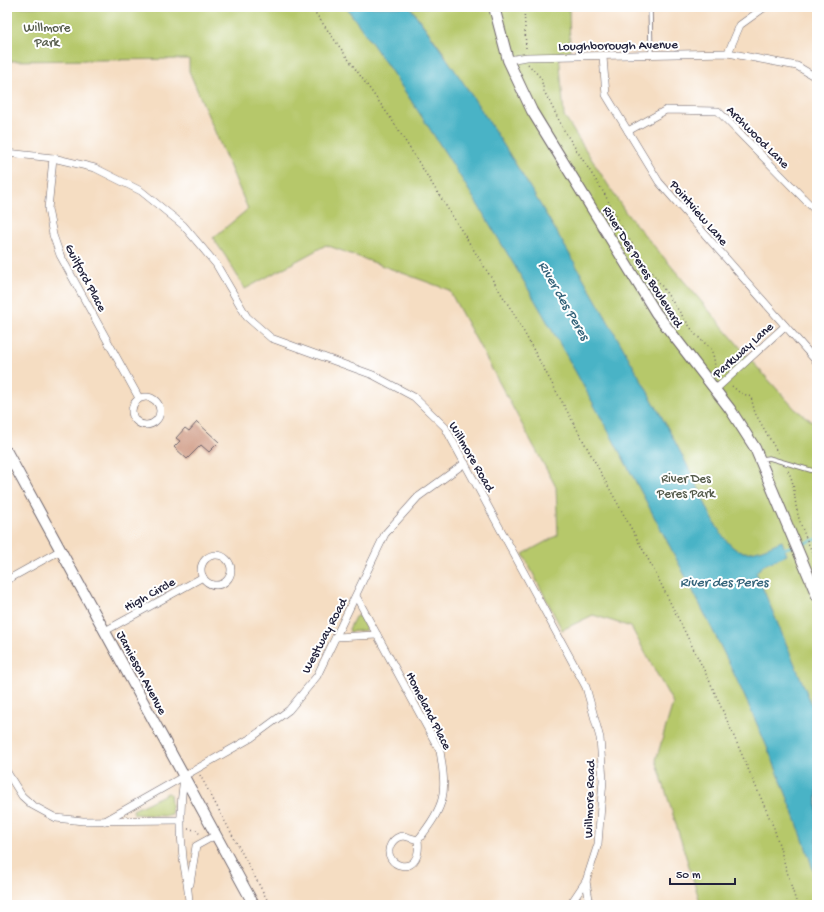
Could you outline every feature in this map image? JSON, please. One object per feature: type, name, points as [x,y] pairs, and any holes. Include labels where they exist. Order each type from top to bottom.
[{"type":"main road","name":"River Des Peres Boulevard","points":[[494,7],[508,60],[532,110],[647,300],[674,339],[715,390],[748,435],[760,459],[817,596]]},
{"type":"main road","name":"Jamieson Avenue","points":[[7,452],[254,905]]},
{"type":"street","points":[[728,53],[740,25],[765,7]]},
{"type":"street","name":"Loughborough Avenue","points":[[508,60],[527,57],[604,57],[728,53],[797,66],[817,78]]},
{"type":"street","name":"Pointview Lane","points":[[604,57],[606,95],[659,182],[817,362]]},
{"type":"street","name":"Archwood Lane","points":[[628,131],[666,110],[718,111],[817,212]]},
{"type":"street","name":"Willmore Road","points":[[7,153],[53,158],[95,168],[141,191],[183,225],[216,264],[247,317],[271,338],[373,375],[414,397],[445,427],[586,687],[600,738],[603,780],[598,844],[586,881],[570,905]]},
{"type":"street","name":"Guilford Place","points":[[53,158],[48,208],[53,235],[60,255],[139,398]]},
{"type":"street","name":"Parkway Lane","points":[[715,390],[785,326]]},
{"type":"street","points":[[139,398],[153,398],[158,404],[160,413],[153,423],[141,424],[133,417],[132,406],[139,398]]},
{"type":"street","name":"Westway Road","points":[[105,821],[251,738],[289,710],[317,676],[385,534],[418,497],[464,463]]},
{"type":"street","points":[[7,580],[61,550]]},
{"type":"street","points":[[213,556],[222,556],[230,563],[230,574],[224,583],[214,585],[209,583],[203,577],[202,565],[208,558],[213,556]]},
{"type":"street","name":"High Circle","points":[[105,630],[203,577]]},
{"type":"street","name":"Homeland Place","points":[[356,596],[440,751],[445,780],[443,802],[429,826],[418,840],[419,854],[411,864],[403,866],[393,862],[389,854],[389,847],[392,841],[404,836],[418,840]]},
{"type":"street","points":[[336,637],[377,635]]},
{"type":"street","name":"Westway Road","points":[[7,772],[22,796],[43,812],[69,821],[181,820]]},
{"type":"street","points":[[184,777],[181,798],[181,820],[183,858],[189,888]]},
{"type":"street","points":[[189,905],[189,888],[196,846],[216,835]]},
{"type":"street","name":"Willmore Road","points":[[586,881],[590,905]]},
{"type":"lane","points":[[650,7],[651,56]]},
{"type":"lane","points":[[760,459],[769,458],[817,472]]},
{"type":"path","points":[[311,7],[392,120],[514,314],[654,570],[711,684],[774,828],[797,905]]},
{"type":"path","points":[[524,7],[526,51]]},
{"type":"path","points":[[528,65],[541,78],[544,91],[562,125],[604,193],[626,235],[695,334],[711,349],[715,368],[720,374]]},
{"type":"path","points":[[730,384],[739,392],[751,397],[755,413],[791,476],[796,509],[817,564]]},
{"type":"path","points":[[198,772],[270,905]]},
{"type":"path","points":[[186,829],[197,830],[201,836]]},
{"type":"green space","name":"River Des Peres Park","points":[[7,7],[346,7],[382,56],[446,56],[410,7],[569,7],[570,52],[559,52],[564,116],[626,213],[757,367],[795,409],[817,425],[817,905],[701,905],[656,760],[673,703],[631,627],[593,615],[562,630],[523,554],[558,535],[556,487],[449,290],[326,245],[245,289],[213,238],[248,209],[189,71],[189,59],[7,61]]},
{"type":"green space","points":[[359,615],[367,630],[350,632],[349,629],[355,617]]},
{"type":"green space","points":[[168,793],[170,794],[172,814],[164,816],[134,814],[133,810]]},
{"type":"water","name":"River des Peres","points":[[346,7],[410,7],[478,104],[540,205],[658,410],[687,464],[712,518],[722,535],[734,548],[745,552],[758,550],[782,541],[787,555],[764,565],[756,572],[817,717],[817,882],[801,833],[782,784],[741,689],[695,595],[613,439],[542,312],[467,188],[388,66]]},
{"type":"building","points":[[197,422],[219,442],[209,452],[201,445],[187,459],[174,447],[180,441],[176,438],[185,428],[189,431]]},
{"type":"waterway","points":[[798,545],[817,539]]},
{"type":"waterway","points":[[783,549],[793,546]]},
{"type":"park label","name":"Willmore Park","points":[[47,34]]}]
